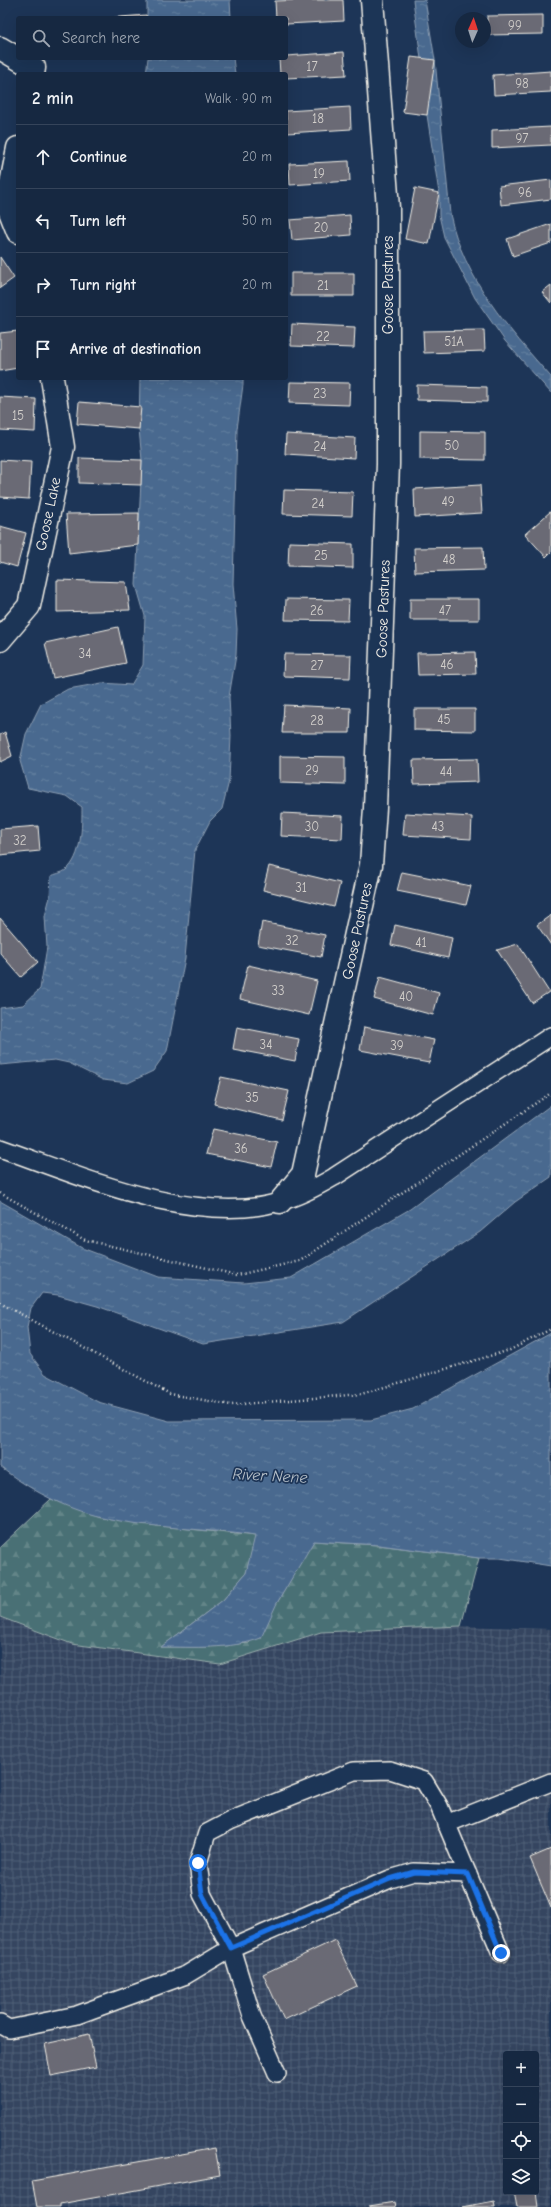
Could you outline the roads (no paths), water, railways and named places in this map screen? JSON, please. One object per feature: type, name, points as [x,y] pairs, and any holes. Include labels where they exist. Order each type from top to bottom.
[{"type":"street","name":"Goose Pastures","points":[[280,1202],[304,1174],[371,865],[388,464],[388,208],[372,0]]},
{"type":"street","points":[[0,48],[16,57]]},
{"type":"street","points":[[20,60],[34,68],[33,72]]},
{"type":"street","points":[[16,155],[3,202],[16,228]]},
{"type":"street","name":"Goose Lake","points":[[0,640],[29,606],[63,447],[52,380]]},
{"type":"lane","points":[[0,1148],[163,1202],[199,1207],[242,1208],[280,1202],[307,1192],[334,1178],[551,1036]]},
{"type":"lane","points":[[277,2073],[252,2016],[231,1948],[202,1894],[198,1863],[207,1833],[232,1820],[354,1771],[390,1770],[424,1781],[439,1806],[501,1953]]},
{"type":"lane","points":[[446,1824],[551,1782]]},
{"type":"lane","points":[[0,2024],[9,2029],[77,2014],[186,1975],[231,1948],[390,1879],[414,1872],[468,1874]]},
{"type":"water","points":[[147,0],[230,0],[231,16],[147,16]]},
{"type":"water","points":[[413,0],[425,0],[435,60],[450,214],[456,237],[465,259],[490,302],[519,341],[551,377],[551,393],[505,341],[475,298],[444,237],[439,215],[439,193],[427,115],[427,103]]},
{"type":"water","points":[[148,60],[233,60],[235,72],[146,72]]},
{"type":"water","points":[[140,380],[243,380],[237,429],[233,584],[237,629],[236,655],[229,697],[231,736],[229,781],[222,809],[210,821],[195,850],[185,958],[167,1051],[153,1071],[128,1083],[103,1080],[69,1063],[55,1060],[0,1065],[0,1008],[23,1005],[40,989],[47,947],[45,916],[50,897],[51,876],[66,870],[71,864],[78,849],[81,832],[82,807],[67,796],[28,788],[20,761],[26,734],[41,704],[68,689],[102,683],[131,685],[143,665],[145,616],[136,585],[142,460],[139,429]]},
{"type":"water","name":"River Nene","points":[[551,1105],[551,1177],[515,1202],[480,1232],[343,1322],[203,1344],[97,1306],[58,1295],[42,1293],[31,1308],[27,1327],[30,1354],[45,1374],[98,1402],[169,1421],[371,1420],[413,1409],[551,1333],[551,1566],[500,1558],[479,1558],[379,1545],[314,1541],[277,1603],[261,1638],[249,1642],[224,1646],[161,1647],[223,1600],[246,1573],[255,1536],[139,1524],[101,1517],[74,1509],[48,1497],[23,1483],[0,1467],[0,1201],[82,1248],[158,1277],[244,1283],[291,1278],[410,1209]]}]
